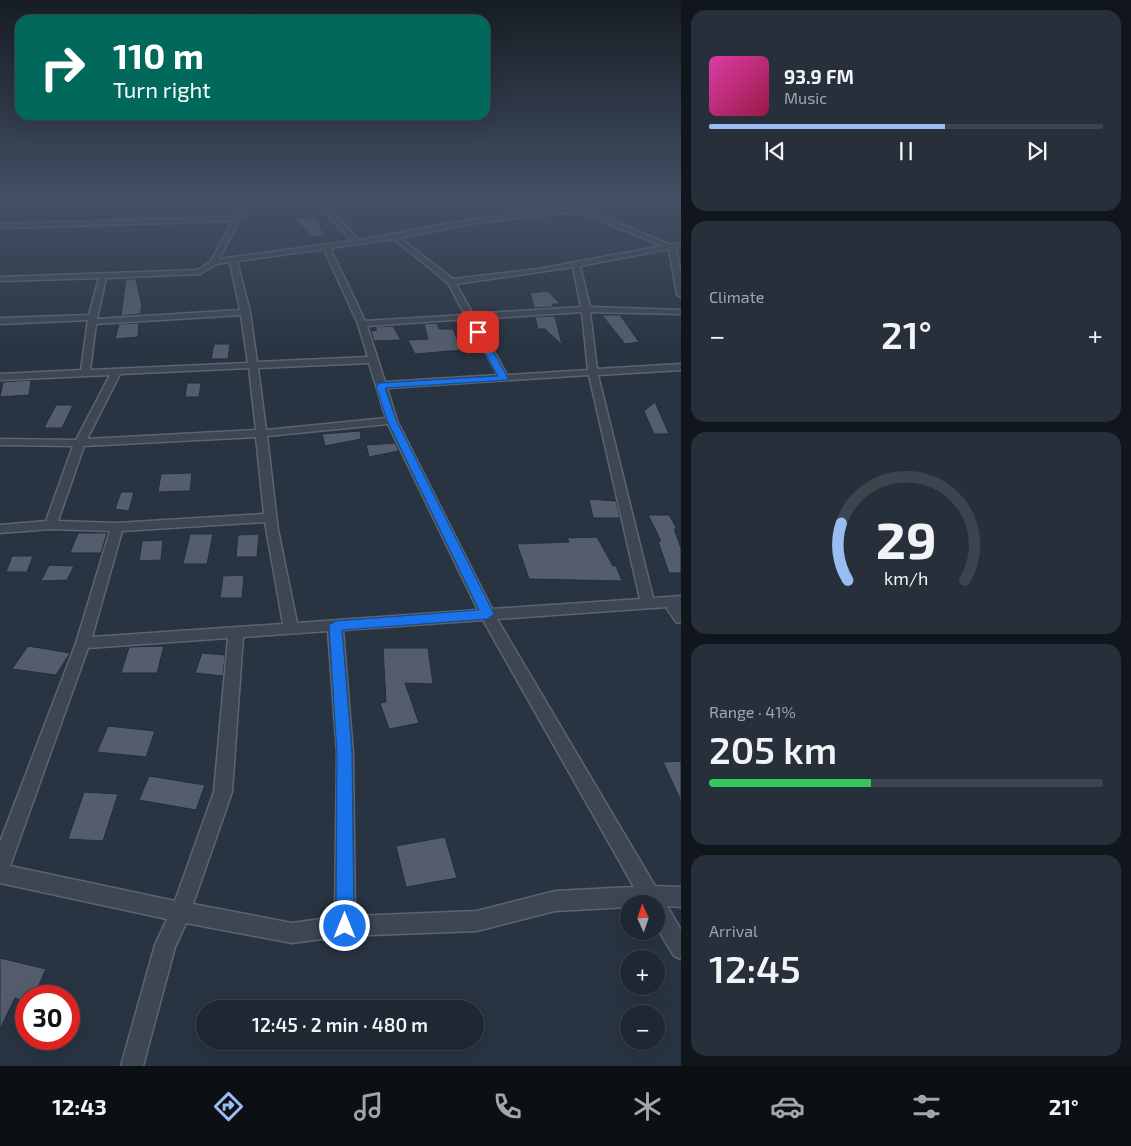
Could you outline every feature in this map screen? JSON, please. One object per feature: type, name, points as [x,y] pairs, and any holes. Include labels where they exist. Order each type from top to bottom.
[{"type":"street","points":[[214,262],[219,251]]},
{"type":"street","points":[[0,279],[195,273],[214,262],[292,251]]},
{"type":"street","points":[[328,251],[362,324],[392,420],[487,614],[650,895]]},
{"type":"street","points":[[414,251],[451,282],[504,378]]},
{"type":"street","points":[[451,282],[656,251]]},
{"type":"street","points":[[673,251],[681,295]]},
{"type":"street","points":[[233,259],[246,312],[262,433],[270,518],[291,628]]},
{"type":"street","points":[[576,264],[586,309],[593,373],[648,604]]},
{"type":"street","points":[[85,374],[102,276]]},
{"type":"street","points":[[362,324],[586,309],[681,312]]},
{"type":"street","points":[[0,321],[93,320],[246,312]]},
{"type":"street","points":[[0,376],[116,373],[372,360]]},
{"type":"street","points":[[380,386],[681,367]]},
{"type":"street","points":[[51,524],[80,443],[116,373]]},
{"type":"street","points":[[0,442],[80,443],[262,433],[392,420]]},
{"type":"street","points":[[0,529],[51,524],[117,528],[270,518]]},
{"type":"street","points":[[0,866],[83,643],[117,528]]},
{"type":"street","points":[[83,643],[676,602],[681,618]]},
{"type":"street","points":[[336,625],[345,753],[345,926]]},
{"type":"street","points":[[132,1066],[165,945],[181,911],[223,792],[236,632]]},
{"type":"street","points":[[0,874],[244,925],[292,933],[345,926],[477,921],[555,901],[620,902]]},
{"type":"street","points":[[665,900],[681,897]]},
{"type":"street","points":[[665,921],[681,949]]},
{"type":"building","points":[[126,279],[136,279],[142,307],[140,314],[121,316]]},
{"type":"building","points":[[548,291],[560,304],[552,304],[553,307],[534,308],[530,293]]},
{"type":"building","points":[[602,315],[620,315],[639,342],[625,344]]},
{"type":"building","points":[[555,316],[562,345],[545,329],[538,329],[535,317]]},
{"type":"building","points":[[139,323],[138,337],[115,339],[119,324]]},
{"type":"building","points":[[437,323],[439,329],[453,329],[462,350],[415,354],[408,340],[428,339],[424,324]]},
{"type":"building","points":[[393,326],[401,340],[374,341],[371,331],[377,330],[375,327]]},
{"type":"building","points":[[214,344],[230,344],[228,359],[211,359]]},
{"type":"building","points":[[31,380],[29,395],[0,397],[3,382]]},
{"type":"building","points":[[187,383],[201,383],[199,397],[185,397]]},
{"type":"building","points":[[655,402],[669,434],[654,434],[644,411]]},
{"type":"building","points":[[56,405],[73,405],[62,428],[44,428]]},
{"type":"building","points":[[360,431],[361,439],[325,446],[322,434]]},
{"type":"building","points":[[395,443],[399,451],[369,457],[366,445]]},
{"type":"building","points":[[192,473],[190,491],[158,492],[161,474]]},
{"type":"building","points":[[121,492],[134,492],[129,511],[115,509]]},
{"type":"building","points":[[589,499],[616,501],[620,518],[593,518]]},
{"type":"building","points":[[648,515],[669,515],[677,529],[674,529],[681,548],[681,573],[669,573],[658,541],[661,541]]},
{"type":"building","points":[[78,533],[107,533],[101,553],[70,553]]},
{"type":"building","points":[[190,534],[213,534],[207,564],[183,564]]},
{"type":"building","points":[[259,534],[257,557],[236,557],[238,535]]},
{"type":"building","points":[[597,537],[613,566],[616,566],[622,581],[529,579],[517,544],[569,542],[567,538]]},
{"type":"building","points":[[163,540],[161,560],[139,561],[142,541]]},
{"type":"building","points":[[12,556],[33,556],[27,572],[6,572]]},
{"type":"building","points":[[49,565],[74,566],[67,580],[41,581]]},
{"type":"building","points":[[244,575],[242,598],[220,598],[223,576]]},
{"type":"building","points":[[28,646],[70,653],[56,675],[12,669]]},
{"type":"building","points":[[164,646],[157,673],[121,673],[129,647]]},
{"type":"building","points":[[383,648],[428,648],[433,684],[405,683],[419,723],[389,729],[380,703],[386,702]]},
{"type":"building","points":[[202,653],[225,655],[223,676],[195,673]]},
{"type":"building","points":[[108,726],[155,731],[146,757],[97,752]]},
{"type":"building","points":[[681,761],[681,801],[663,762]]},
{"type":"building","points":[[149,776],[205,785],[196,810],[139,800]]},
{"type":"building","points":[[84,792],[118,794],[103,841],[68,839]]},
{"type":"building","points":[[445,837],[457,878],[406,887],[396,846]]},
{"type":"building","points":[[0,958],[46,969],[39,985],[15,985],[15,998],[0,1029]]},
{"type":"route","points":[[345,926],[345,753],[336,625],[487,614],[392,420],[380,386],[504,378],[478,332]]}]
